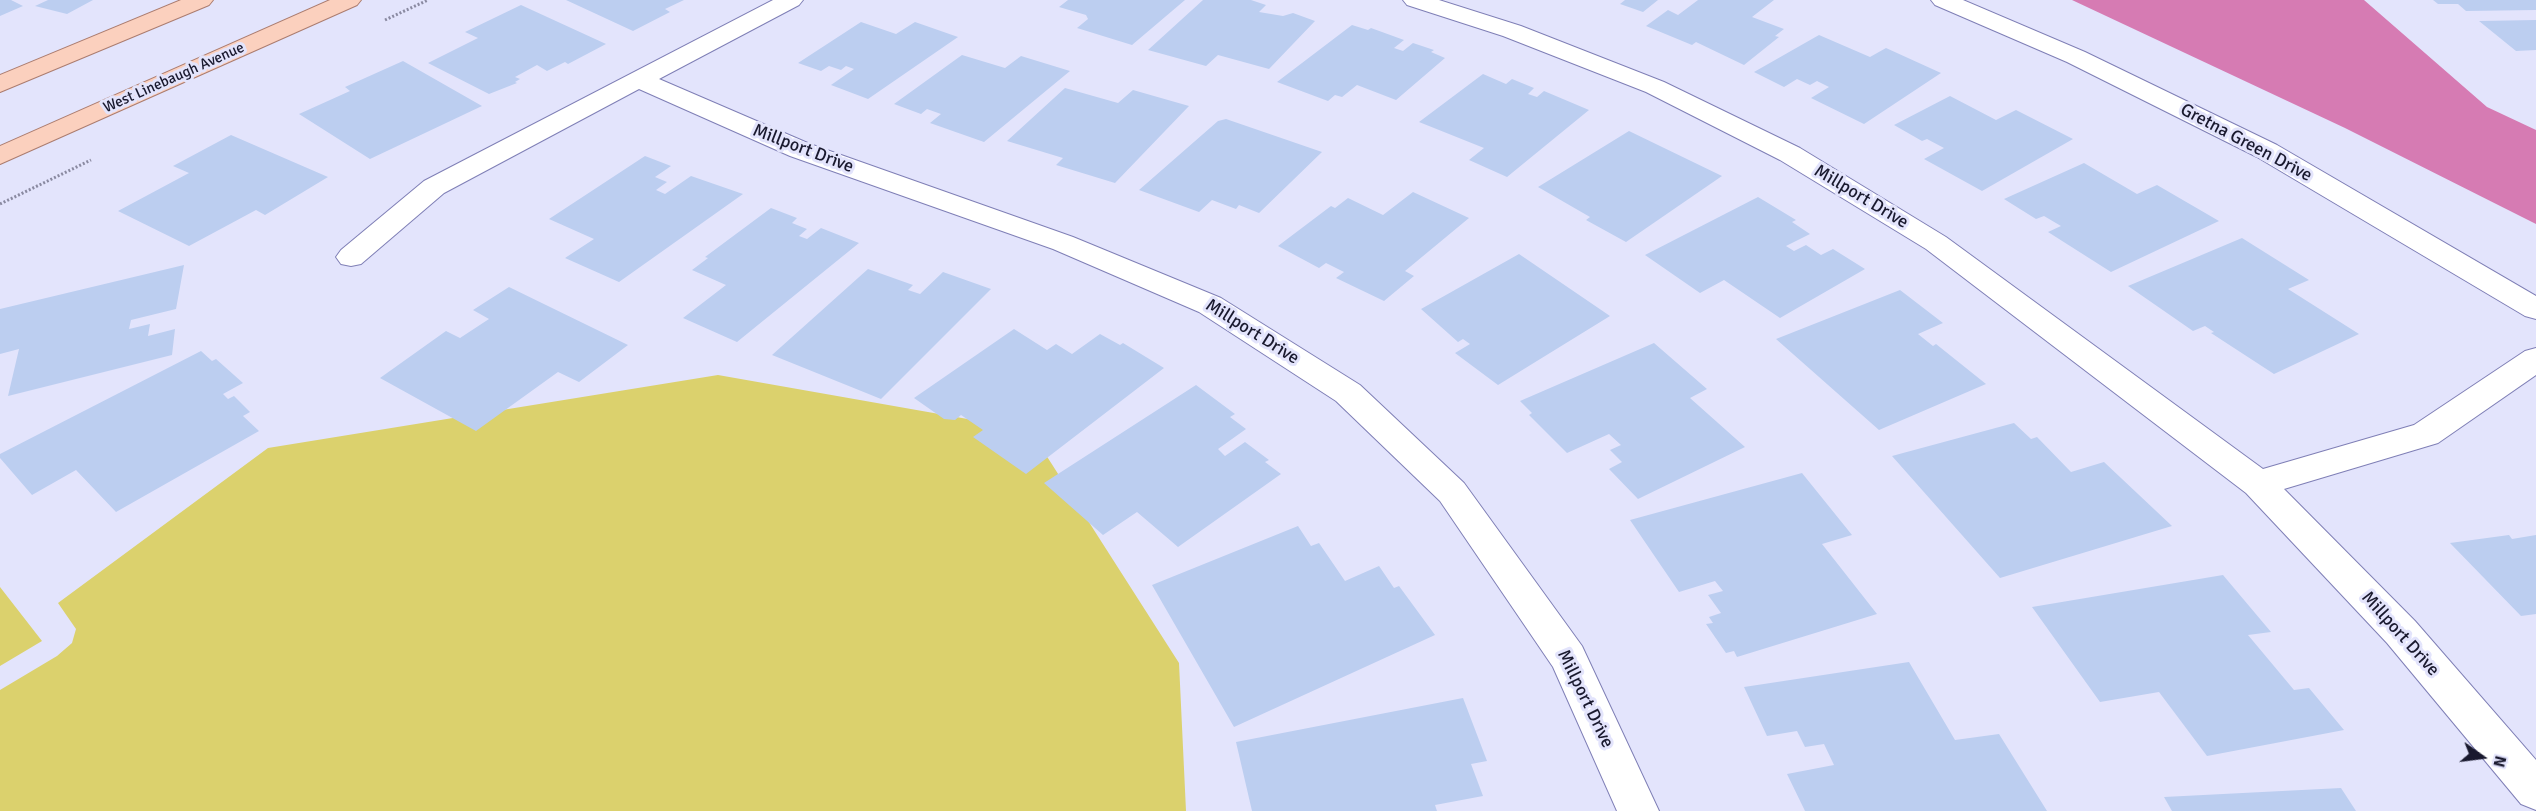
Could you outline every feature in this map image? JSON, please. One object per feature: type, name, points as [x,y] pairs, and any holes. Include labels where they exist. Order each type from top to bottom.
[{"type":"main road","points":[[0,84],[201,0]]},
{"type":"main road","name":"West Linebaugh Avenue","points":[[0,156],[349,0]]},
{"type":"street","points":[[351,257],[434,187],[790,0]]},
{"type":"street","name":"Millport Drive","points":[[1415,0],[1512,31],[1655,87],[1790,154],[1936,243],[2258,484],[2401,632],[2536,791]]},
{"type":"street","name":"Gretna Green Drive","points":[[1943,0],[2076,57],[2267,151],[2536,309]]},
{"type":"street","name":"Millport Drive","points":[[639,80],[801,150],[1063,243],[1210,305],[1348,393],[1452,492],[1568,658],[1638,811]]},
{"type":"street","points":[[2258,484],[2426,434],[2536,359]]},
{"type":"shaded area","points":[[2072,0],[2364,0],[2487,107],[2536,130],[2536,224],[2345,128]]},
{"type":"shaded area","points":[[718,375],[1030,430],[1179,663],[1186,811],[0,811],[0,690],[57,656],[72,643],[76,629],[58,603],[268,448]]},
{"type":"shaded area","points":[[0,587],[42,641],[0,666]]},
{"type":"building","points":[[0,0],[11,0],[23,6],[0,16]]},
{"type":"building","points":[[48,0],[93,0],[67,14],[35,6]]},
{"type":"building","points":[[566,0],[684,0],[665,9],[670,12],[633,31]]},
{"type":"building","points":[[1068,0],[1185,0],[1132,45],[1077,28],[1088,19],[1086,15],[1059,7]]},
{"type":"building","points":[[1203,0],[1251,0],[1266,5],[1259,12],[1283,16],[1293,13],[1315,21],[1269,69],[1218,55],[1206,66],[1148,50]]},
{"type":"building","points":[[1625,0],[1658,0],[1643,12],[1620,4]]},
{"type":"building","points":[[1698,0],[1774,0],[1752,17],[1784,29],[1775,36],[1779,37],[1744,65],[1696,42],[1692,45],[1646,26],[1668,10],[1678,15]]},
{"type":"building","points":[[2433,0],[2536,0],[2536,10],[2466,11],[2458,4],[2438,4]]},
{"type":"building","points":[[521,5],[606,44],[568,64],[565,62],[547,71],[537,65],[515,77],[520,79],[515,82],[517,83],[489,94],[428,63],[478,38],[465,32]]},
{"type":"building","points":[[2536,20],[2536,50],[2516,51],[2479,21]]},
{"type":"building","points":[[861,22],[896,34],[915,22],[958,37],[868,99],[831,85],[854,69],[846,66],[841,70],[829,66],[821,71],[798,63]]},
{"type":"building","points":[[1352,25],[1368,30],[1371,28],[1404,40],[1394,48],[1403,51],[1413,43],[1434,50],[1431,52],[1445,58],[1396,100],[1357,85],[1342,97],[1335,95],[1328,101],[1277,82]]},
{"type":"building","points":[[1819,35],[1870,57],[1886,48],[1941,73],[1864,124],[1811,98],[1829,87],[1817,81],[1810,85],[1797,79],[1784,87],[1754,72]]},
{"type":"building","points":[[962,55],[1005,68],[1021,56],[1070,71],[984,142],[930,123],[941,114],[927,109],[921,114],[894,104]]},
{"type":"building","points":[[403,61],[482,106],[370,159],[299,114],[350,91],[345,87]]},
{"type":"building","points":[[1483,74],[1506,84],[1512,79],[1534,88],[1528,94],[1537,97],[1544,91],[1589,110],[1507,177],[1469,160],[1484,148],[1419,122]]},
{"type":"building","points":[[1065,88],[1118,103],[1133,90],[1189,106],[1115,183],[1056,165],[1063,158],[1007,141]]},
{"type":"building","points":[[1950,96],[1996,120],[2016,110],[2073,139],[1982,191],[1924,159],[1944,148],[1927,139],[1922,141],[1894,125]]},
{"type":"building","points":[[1226,119],[1322,152],[1259,213],[1239,205],[1236,209],[1212,200],[1199,212],[1139,190],[1218,121]]},
{"type":"building","points":[[1629,131],[1722,176],[1626,242],[1586,220],[1590,217],[1538,187]]},
{"type":"building","points":[[231,135],[328,177],[265,215],[256,210],[189,246],[118,211],[189,173],[173,166]]},
{"type":"building","points":[[645,156],[671,166],[655,177],[667,182],[656,190],[665,194],[691,176],[743,194],[619,282],[565,258],[594,239],[549,219]]},
{"type":"building","points":[[2084,163],[2137,194],[2157,185],[2219,221],[2111,272],[2048,232],[2061,226],[2044,216],[2036,219],[2004,199]]},
{"type":"building","points":[[1413,192],[1469,218],[1405,271],[1414,276],[1384,301],[1336,278],[1344,272],[1326,263],[1319,268],[1278,246],[1331,206],[1335,208],[1348,198],[1383,215]]},
{"type":"building","points":[[1758,197],[1796,220],[1792,222],[1810,234],[1786,246],[1794,251],[1806,245],[1821,255],[1833,249],[1865,269],[1780,318],[1724,280],[1700,293],[1645,255]]},
{"type":"building","points":[[771,208],[797,218],[792,223],[807,229],[799,236],[807,239],[821,228],[859,243],[737,342],[683,318],[726,285],[692,270],[708,258],[705,257]]},
{"type":"building","points":[[2242,238],[2309,280],[2288,289],[2359,334],[2274,374],[2211,333],[2214,332],[2205,326],[2193,331],[2128,286]]},
{"type":"building","points":[[1519,254],[1610,316],[1498,385],[1455,353],[1470,344],[1463,339],[1458,342],[1421,309]]},
{"type":"building","points":[[184,265],[176,309],[131,320],[129,329],[150,324],[148,336],[175,329],[172,355],[8,396],[19,349],[0,354],[0,309]]},
{"type":"building","points":[[868,269],[913,285],[908,290],[920,294],[943,272],[991,289],[881,399],[772,355]]},
{"type":"building","points":[[509,287],[628,345],[579,382],[558,372],[476,431],[380,378],[446,331],[460,338],[489,319],[473,310]]},
{"type":"building","points":[[1900,290],[1943,323],[1918,334],[1933,346],[1936,344],[1986,384],[1879,430],[1776,339]]},
{"type":"building","points":[[1014,329],[1047,350],[1056,344],[1072,354],[1100,334],[1120,345],[1123,343],[1164,368],[1026,474],[973,437],[983,430],[961,415],[955,420],[944,419],[914,398]]},
{"type":"building","points":[[1654,343],[1707,389],[1690,398],[1745,447],[1638,499],[1609,469],[1622,462],[1610,450],[1621,445],[1609,434],[1567,453],[1529,415],[1532,413],[1520,401]]},
{"type":"building","points":[[201,351],[212,361],[216,359],[243,383],[223,394],[228,399],[234,396],[250,412],[243,416],[259,431],[116,512],[76,470],[32,495],[0,458],[0,454]]},
{"type":"building","points":[[1196,385],[1235,414],[1230,417],[1246,429],[1218,449],[1225,456],[1245,442],[1269,460],[1265,462],[1281,474],[1178,547],[1137,512],[1103,535],[1044,483]]},
{"type":"building","points":[[2014,423],[2031,439],[2037,437],[2071,472],[2104,462],[2172,526],[2000,578],[1892,456]]},
{"type":"building","points":[[1802,473],[1852,535],[1822,544],[1877,614],[1737,657],[1734,651],[1726,653],[1706,624],[1713,623],[1709,617],[1721,613],[1708,595],[1723,591],[1715,581],[1679,592],[1630,520]]},
{"type":"building","points":[[1298,526],[1311,546],[1319,543],[1345,581],[1379,566],[1394,588],[1399,586],[1435,635],[1234,727],[1152,585]]},
{"type":"building","points":[[2509,535],[2512,539],[2536,535],[2536,614],[2521,616],[2450,543]]},
{"type":"building","points":[[2223,575],[2271,632],[2248,635],[2294,690],[2309,688],[2344,730],[2207,756],[2159,692],[2100,702],[2032,607]]},
{"type":"building","points":[[1909,662],[1955,740],[1999,734],[2047,811],[1805,811],[1787,774],[1834,765],[1824,744],[1805,747],[1797,731],[1767,736],[1744,687]]},
{"type":"building","points":[[1463,698],[1487,761],[1471,764],[1483,796],[1435,805],[1437,811],[1252,811],[1236,742]]},
{"type":"building","points":[[2341,788],[2356,811],[2172,811],[2164,797]]}]
